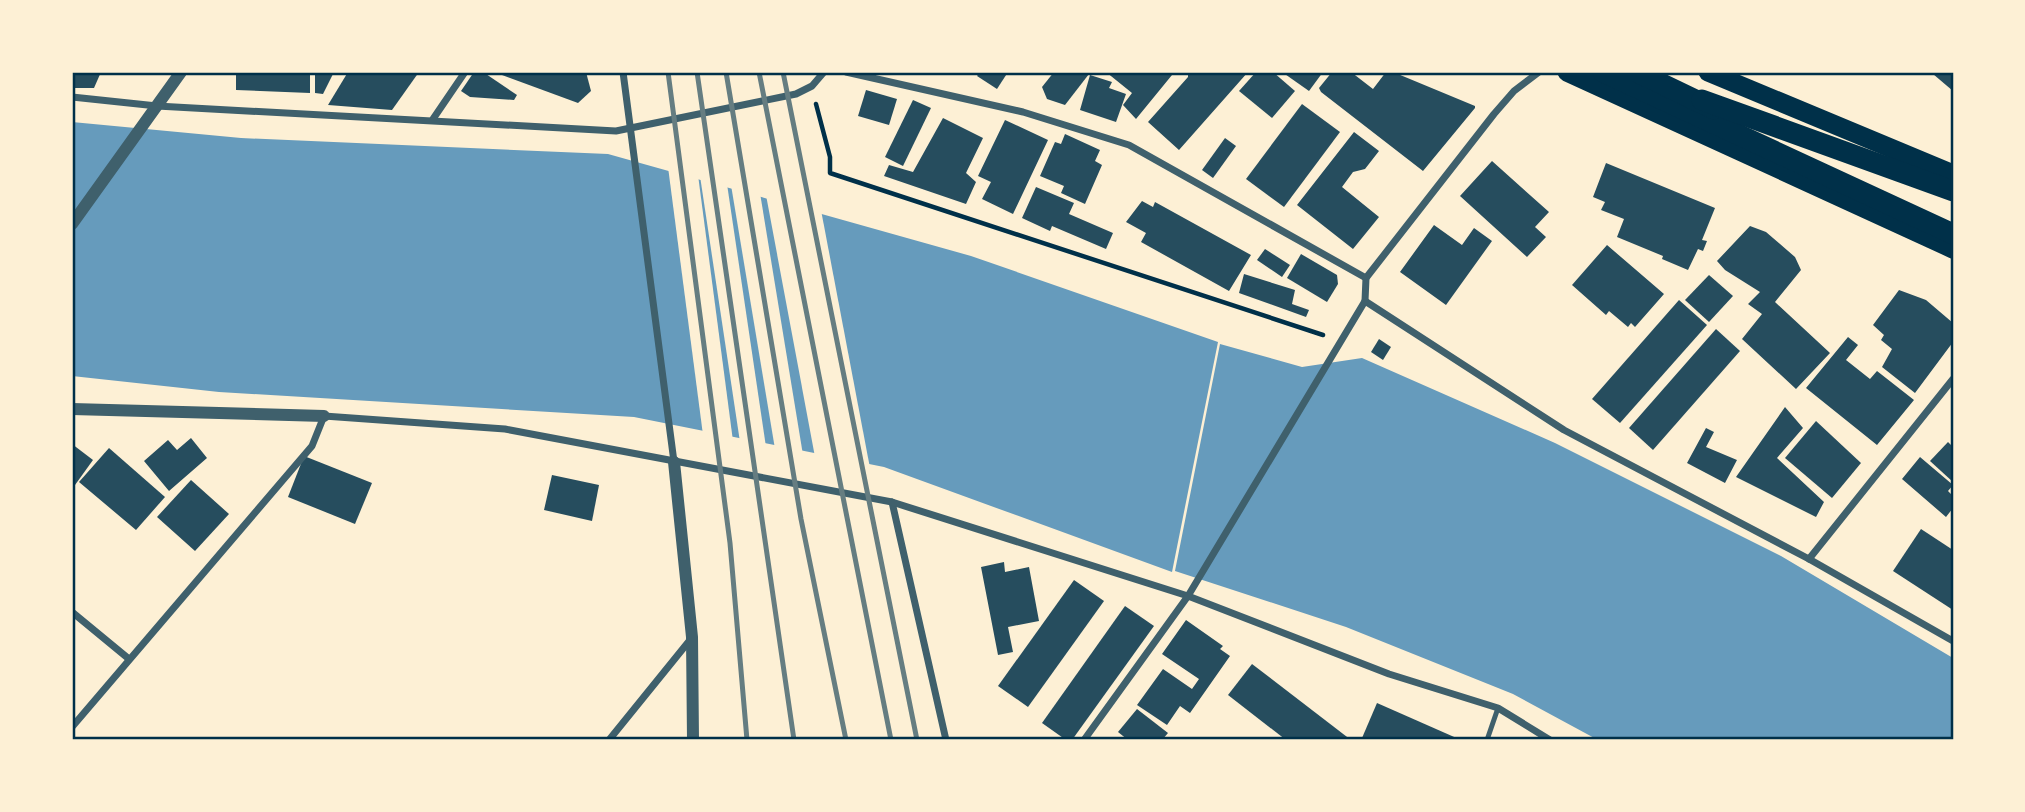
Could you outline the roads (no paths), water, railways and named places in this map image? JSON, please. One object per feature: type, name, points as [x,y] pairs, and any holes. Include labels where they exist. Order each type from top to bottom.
[{"type":"highway","points":[[1567,72],[1953,249]]},
{"type":"highway","points":[[1602,72],[1953,234]]},
{"type":"highway","points":[[1628,72],[1953,191]]},
{"type":"highway","points":[[1637,72],[1953,224]]},
{"type":"highway","points":[[1653,72],[1953,183]]},
{"type":"highway","points":[[1708,72],[1953,174]]},
{"type":"street","points":[[72,224],[181,72]]},
{"type":"street","points":[[433,119],[466,72]]},
{"type":"street","points":[[623,72],[674,462],[692,637],[693,740]]},
{"type":"street","points":[[72,97],[157,106],[617,131],[796,94],[812,86],[824,72]]},
{"type":"street","points":[[846,72],[1023,112],[1129,145],[1367,278]]},
{"type":"street","points":[[1086,740],[1188,596],[1342,341],[1365,300],[1367,278],[1494,114],[1514,91],[1539,72]]},
{"type":"street","points":[[1365,300],[1564,430],[1809,559],[1953,641]]},
{"type":"street","points":[[1809,559],[1953,379]]},
{"type":"street","points":[[72,409],[324,416],[505,429],[892,502],[1188,596],[1390,674],[1498,708],[1550,740]]},
{"type":"street","points":[[72,727],[312,446],[324,416]]},
{"type":"street","points":[[892,502],[946,740]]},
{"type":"street","points":[[72,612],[129,659]]},
{"type":"street","points":[[609,740],[692,637]]},
{"type":"lane","points":[[1487,740],[1498,708]]},
{"type":"water","points":[[72,122],[241,138],[608,154],[971,256],[1218,342],[1172,572],[884,467],[634,417],[219,392],[72,376]]},
{"type":"water","points":[[1220,344],[1302,367],[1362,358],[1555,443],[1781,556],[1953,658],[1953,740],[1598,740],[1513,694],[1346,627],[1175,571]]},
{"type":"railway","points":[[668,72],[730,543],[747,740]]},
{"type":"railway","points":[[697,72],[794,740]]},
{"type":"railway","points":[[726,72],[801,519],[846,740]]},
{"type":"railway","points":[[759,72],[891,740]]},
{"type":"railway","points":[[783,72],[917,740]]}]
